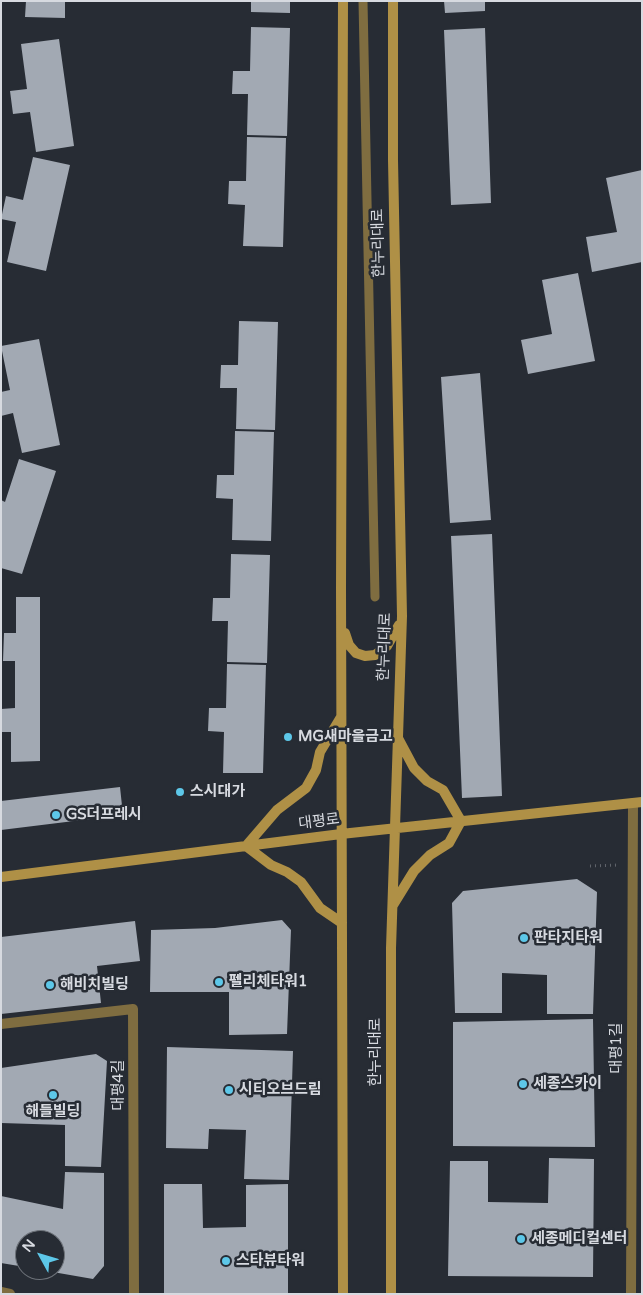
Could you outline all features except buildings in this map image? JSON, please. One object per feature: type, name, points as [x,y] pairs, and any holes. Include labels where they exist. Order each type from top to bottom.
[{"type":"street","points":[[343,1294],[341,834],[344,1]]},
{"type":"street","name":"한누리대로","points":[[391,1294],[392,908],[402,616],[393,170],[393,1]]},
{"type":"street","points":[[342,622],[349,645],[356,653],[365,656],[375,654],[387,646],[397,632],[402,616]]},
{"type":"street","points":[[342,716],[320,752],[316,770],[306,788],[276,810],[246,846],[270,865],[287,872],[301,882],[320,908],[342,923]]},
{"type":"street","points":[[392,908],[414,871],[430,855],[449,843],[461,822],[443,790],[427,781],[414,768],[397,737]]},
{"type":"street","name":"대평로","points":[[1,877],[341,834],[637,803]]},
{"type":"street","name":"대평1길","points":[[631,1294],[632,864],[637,803]]},
{"type":"street","name":"대평4길","points":[[1,1024],[133,1009],[134,1294]]},
{"type":"street","points":[[1,1292],[10,1294]]},
{"type":"lane","points":[[364,1],[376,597]]},
{"type":"path","points":[[590,866],[632,864]]},
{"type":"place","name":"MG새마을금고","points":[[288,737]]},
{"type":"place","name":"스시대가","points":[[180,792]]},
{"type":"place","name":"GS더프레시","points":[[56,815]]},
{"type":"place","name":"판타지타워","points":[[524,938]]},
{"type":"place","name":"펠리체타워1","points":[[219,982]]},
{"type":"place","name":"해비치빌딩","points":[[50,985]]},
{"type":"place","name":"세종스카이","points":[[523,1084]]},
{"type":"place","name":"시티오브드림","points":[[229,1090]]},
{"type":"place","name":"해들빌딩","points":[[53,1095]]},
{"type":"place","name":"세종메디컬센터","points":[[521,1239]]},
{"type":"place","name":"스타뷰타워","points":[[226,1261]]}]
